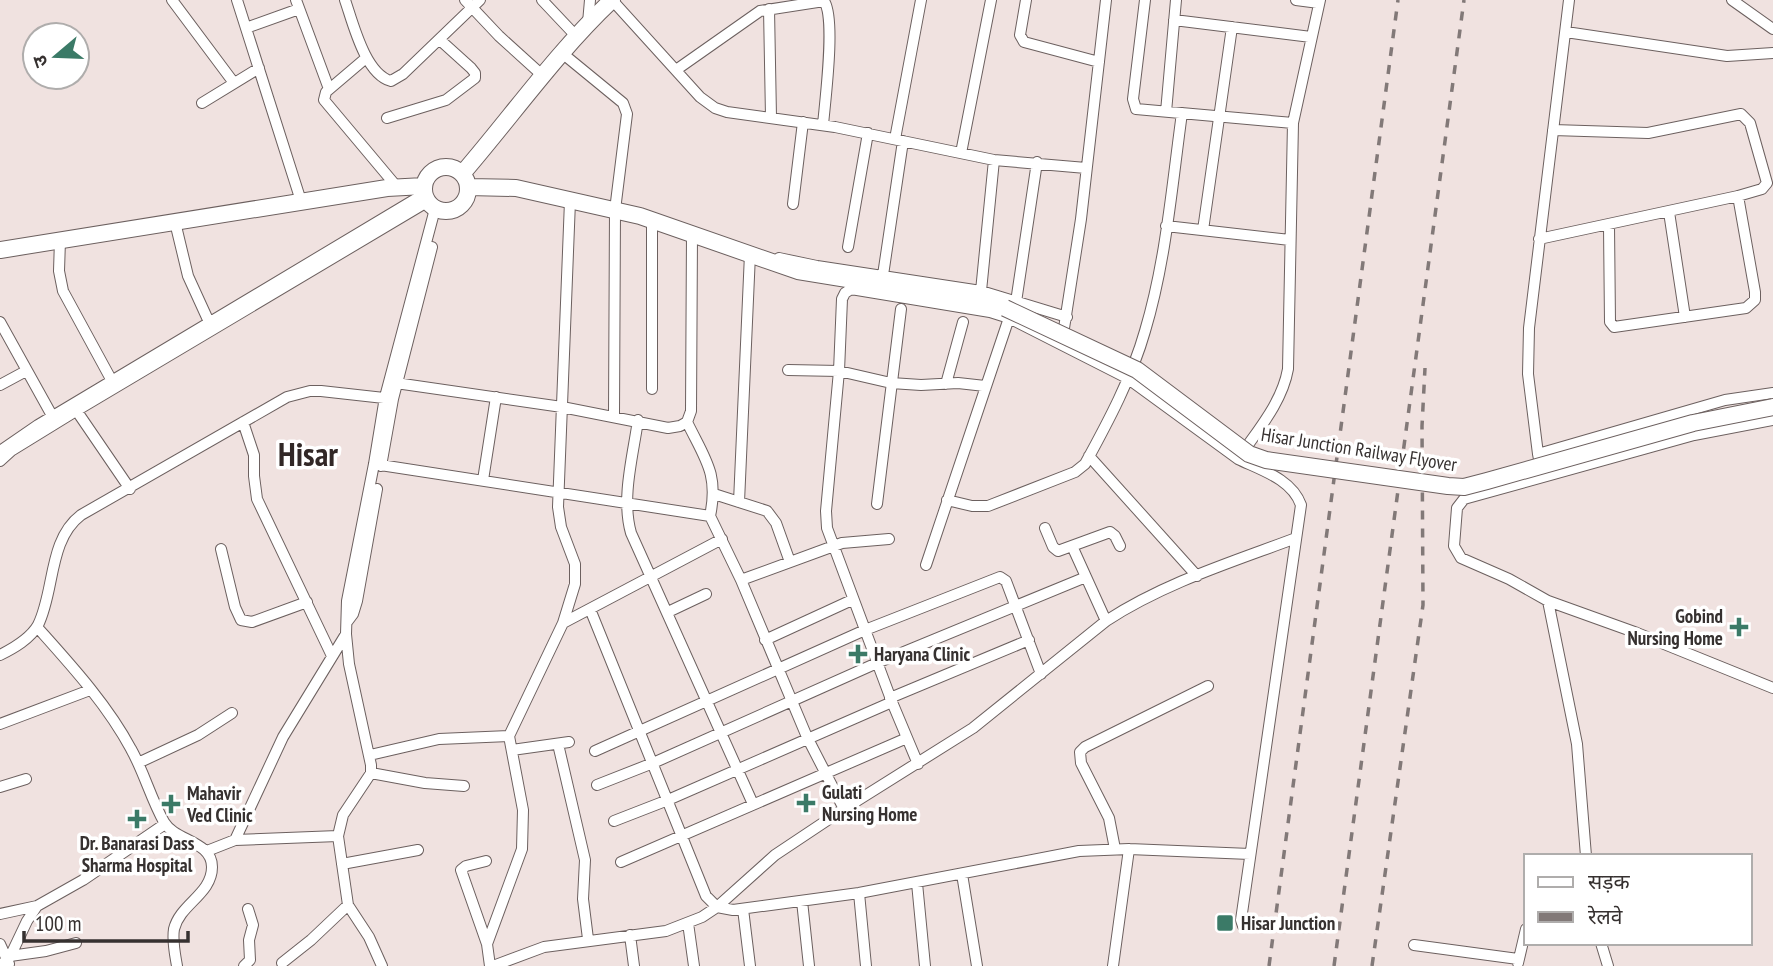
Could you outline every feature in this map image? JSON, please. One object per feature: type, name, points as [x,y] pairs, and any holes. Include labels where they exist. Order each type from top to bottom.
[{"type":"main road","points":[[0,250],[397,187],[458,208],[466,199],[465,181],[542,75],[587,23],[612,0]]},
{"type":"main road","points":[[430,200],[433,171],[449,167],[465,181]]},
{"type":"main road","name":"Hisar Junction Railway Flyover","points":[[465,181],[516,188],[652,220],[798,271],[958,297],[1010,309],[1137,370],[1249,454],[1266,460],[1464,487],[1681,426],[1773,407]]},
{"type":"street","points":[[172,0],[234,83]]},
{"type":"street","points":[[237,0],[301,201]]},
{"type":"street","points":[[345,0],[366,58],[385,79],[391,81],[403,74],[440,40],[472,3],[542,75]]},
{"type":"street","points":[[542,0],[576,36]]},
{"type":"street","points":[[587,23],[590,0]]},
{"type":"street","points":[[612,0],[700,97],[715,108],[867,133],[994,160],[1086,168]]},
{"type":"street","points":[[755,0],[764,10],[771,117]]},
{"type":"street","points":[[676,70],[764,10],[821,0],[827,5],[829,56],[823,125]]},
{"type":"street","points":[[883,275],[899,140],[921,0]]},
{"type":"street","points":[[961,153],[991,0]]},
{"type":"street","points":[[1026,0],[1020,35],[1024,42],[1099,62]]},
{"type":"street","points":[[1061,344],[1067,317],[1106,0]]},
{"type":"street","points":[[1145,0],[1134,105],[1141,111],[1293,123]]},
{"type":"street","points":[[1166,112],[1176,0]]},
{"type":"street","points":[[1238,459],[1273,409],[1286,384],[1288,369],[1293,123],[1320,2],[1296,0]]},
{"type":"street","points":[[1543,476],[1538,454],[1527,349],[1569,0]]},
{"type":"street","points":[[1732,0],[1773,29]]},
{"type":"street","points":[[246,28],[298,4],[329,89]]},
{"type":"street","points":[[1174,20],[1311,37]]},
{"type":"street","points":[[1203,230],[1232,27]]},
{"type":"street","points":[[1566,32],[1727,56],[1773,53]]},
{"type":"street","points":[[387,118],[446,100],[475,78],[471,68],[440,40]]},
{"type":"street","points":[[562,53],[623,103],[626,109],[614,210],[614,416]]},
{"type":"street","points":[[366,58],[324,96],[328,106],[397,187]]},
{"type":"street","points":[[202,103],[259,68]]},
{"type":"street","points":[[947,500],[981,507],[996,504],[1081,469],[1089,456],[1127,378],[1145,333],[1166,226],[1182,113]]},
{"type":"street","points":[[1539,239],[1738,196],[1762,189],[1768,183],[1750,123],[1741,114],[1648,133],[1553,130]]},
{"type":"street","points":[[793,204],[803,122]]},
{"type":"street","points":[[848,247],[867,133]]},
{"type":"street","points":[[981,291],[994,160]]},
{"type":"street","points":[[926,565],[1010,309],[1037,162]]},
{"type":"street","points":[[1609,226],[1612,325],[1618,328],[1746,307],[1755,300],[1738,196]]},
{"type":"street","points":[[74,408],[112,381],[208,322],[430,200]]},
{"type":"street","points":[[382,966],[369,937],[348,905],[338,836],[342,815],[371,773],[345,635],[347,622],[357,601],[389,398],[430,200]]},
{"type":"street","points":[[0,451],[430,200]]},
{"type":"street","points":[[487,944],[522,849],[523,810],[509,736],[563,623],[576,576],[573,556],[559,517],[570,201]]},
{"type":"street","points":[[1669,212],[1685,317]]},
{"type":"street","points":[[652,220],[652,388]]},
{"type":"street","points":[[175,222],[188,276],[208,322]]},
{"type":"street","points":[[1166,226],[1290,240]]},
{"type":"street","points":[[393,383],[562,407],[668,428],[680,426],[687,422],[691,411],[692,234]]},
{"type":"street","points":[[60,240],[59,271],[63,291],[112,381]]},
{"type":"street","points":[[738,502],[757,257],[777,257],[817,266],[981,291],[1061,344],[1127,378],[1238,459],[1282,481],[1298,496],[1301,505],[1250,854],[1241,920],[1243,926]]},
{"type":"street","points":[[918,764],[852,600],[827,528],[842,299],[851,289],[990,312],[1010,309],[1067,317]]},
{"type":"street","points":[[877,504],[901,309]]},
{"type":"street","points":[[0,322],[54,420]]},
{"type":"street","points":[[946,384],[963,323]]},
{"type":"street","points":[[788,370],[839,372],[891,383],[985,386]]},
{"type":"street","points":[[0,385],[26,371]]},
{"type":"street","points":[[0,655],[22,642],[37,627],[60,546],[67,529],[81,515],[287,397],[310,391],[389,398]]},
{"type":"street","points":[[1538,454],[1725,400],[1773,393]]},
{"type":"street","points":[[483,480],[496,397]]},
{"type":"street","points":[[74,408],[130,489]]},
{"type":"street","points":[[0,461],[54,420]]},
{"type":"street","points":[[1773,420],[1694,435],[1464,499],[1457,508],[1454,546],[1461,558],[1548,601],[1647,636],[1773,688]]},
{"type":"street","points":[[638,421],[626,504],[627,520],[753,804]]},
{"type":"street","points":[[243,422],[254,455],[257,499],[332,656]]},
{"type":"street","points":[[687,422],[713,477],[714,494],[710,516],[741,580],[807,737],[844,809]]},
{"type":"street","points":[[1089,456],[1197,576]]},
{"type":"street","points":[[378,465],[710,516]]},
{"type":"street","points":[[714,494],[762,509],[772,516],[790,562]]},
{"type":"street","points":[[1045,528],[1055,549],[1061,550],[1110,531],[1120,546]]},
{"type":"street","points":[[486,861],[461,870],[492,966],[544,947],[666,931],[688,923],[717,907],[775,855],[973,728],[1106,621],[1158,591],[1296,538]]},
{"type":"street","points":[[563,623],[722,539]]},
{"type":"street","points":[[741,580],[832,546],[852,541],[889,539]]},
{"type":"street","points":[[1072,546],[1106,621]]},
{"type":"street","points":[[221,549],[235,607],[241,620],[252,622],[307,602]]},
{"type":"street","points":[[595,751],[865,630],[1000,577],[1006,581],[1041,674]]},
{"type":"street","points":[[597,785],[653,764],[877,663],[1086,577]]},
{"type":"street","points":[[668,612],[706,594]]},
{"type":"street","points":[[765,640],[852,600]]},
{"type":"street","points":[[1548,601],[1577,744],[1586,854]]},
{"type":"street","points":[[590,609],[706,896],[717,907],[743,909],[859,893],[1079,851],[1129,849],[1250,854]]},
{"type":"street","points":[[37,627],[105,709],[131,748],[165,824],[206,852],[212,864],[211,878],[205,890],[186,907],[174,927],[173,944],[177,966]]},
{"type":"street","points":[[235,840],[283,737],[345,635]]},
{"type":"street","points":[[614,821],[668,800],[1029,640]]},
{"type":"street","points":[[1115,849],[1109,818],[1082,763],[1080,752],[1085,747],[1208,686]]},
{"type":"street","points":[[0,724],[90,690]]},
{"type":"street","points":[[138,763],[198,735],[232,713]]},
{"type":"street","points":[[369,755],[439,739],[509,736]]},
{"type":"street","points":[[621,862],[908,738]]},
{"type":"street","points":[[512,750],[563,743],[585,860],[583,899],[588,940]]},
{"type":"street","points":[[371,773],[425,783],[464,786]]},
{"type":"street","points":[[0,787],[26,779]]},
{"type":"street","points":[[0,914],[37,906],[83,880],[165,824]]},
{"type":"street","points":[[206,852],[235,840],[338,836]]},
{"type":"street","points":[[1113,966],[1129,849]]},
{"type":"street","points":[[342,864],[418,850]]},
{"type":"street","points":[[962,874],[977,966]]},
{"type":"street","points":[[917,883],[925,966]]},
{"type":"street","points":[[859,893],[866,966]]},
{"type":"street","points":[[802,901],[809,966]]},
{"type":"street","points":[[282,963],[322,931],[348,905]]},
{"type":"street","points":[[7,962],[37,906]]},
{"type":"street","points":[[244,966],[250,960],[249,940],[253,929],[248,909]]},
{"type":"street","points":[[743,909],[750,966]]},
{"type":"street","points":[[688,923],[694,966]]},
{"type":"street","points":[[630,935],[634,966]]},
{"type":"street","points":[[1414,945],[1518,963],[1524,938]]},
{"type":"street","points":[[7,962],[76,943]]},
{"type":"street","points":[[0,944],[7,962]]},
{"type":"street","points":[[1602,945],[1608,966]]},
{"type":"railway","points":[[1269,966],[1398,0]]},
{"type":"railway","points":[[1334,966],[1464,0]]},
{"type":"railway","points":[[1372,966],[1423,605],[1422,426],[1425,368]]},
{"type":"place","name":"Gobind Nursing Home","points":[[1739,627]]},
{"type":"place","name":"Haryana Clinic","points":[[858,654]]},
{"type":"place","name":"Gulati Nursing Home","points":[[806,803]]},
{"type":"place","name":"Mahavir Ved Clinic","points":[[171,804]]},
{"type":"place","name":"Dr. Banarasi Dass Sharma Hospital","points":[[137,819]]},
{"type":"place","name":"Hisar Junction","points":[[1225,923]]},
{"type":"district","name":"Hisar","points":[[308,453]]}]
